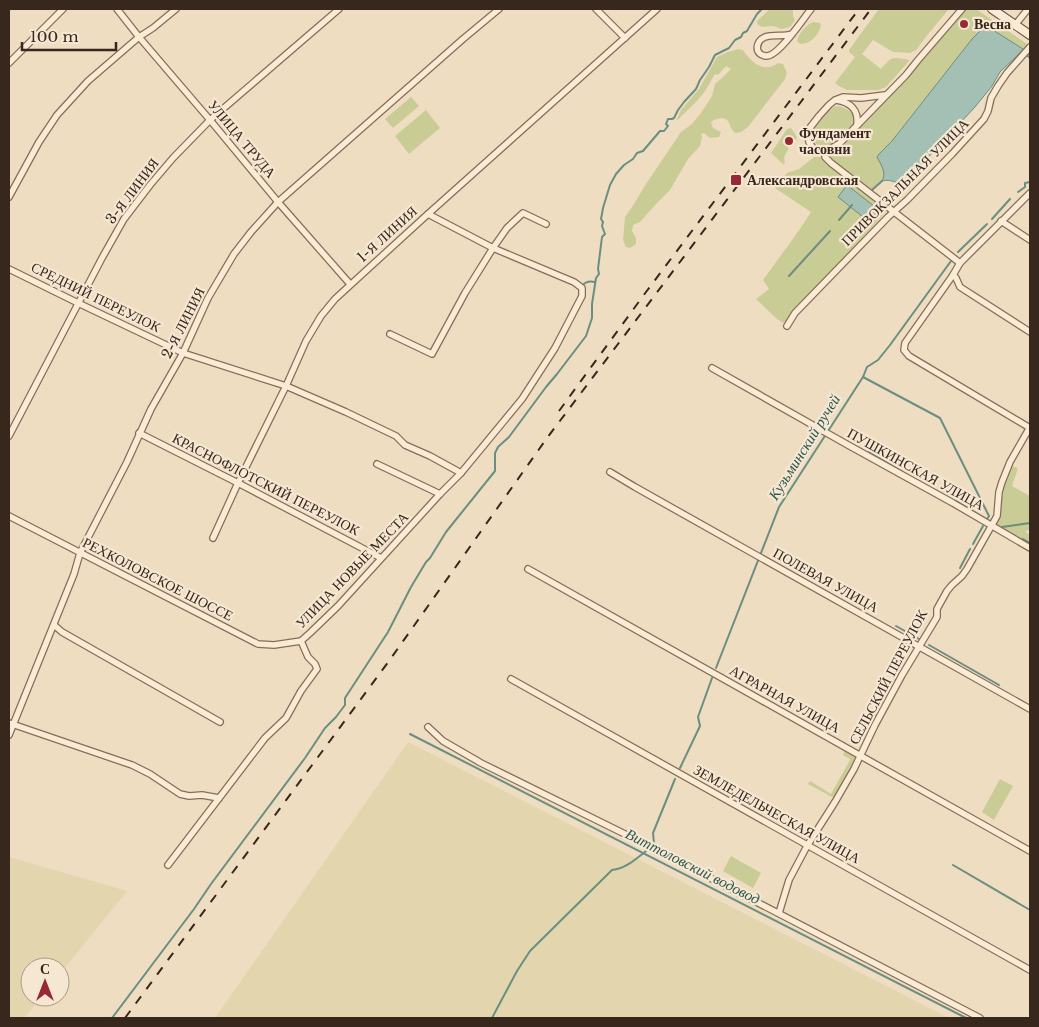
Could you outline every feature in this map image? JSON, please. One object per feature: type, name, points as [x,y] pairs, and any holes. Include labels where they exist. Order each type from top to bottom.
[{"type":"main road","points":[[992,9],[1030,35]]},
{"type":"street","points":[[9,63],[63,9]]},
{"type":"street","name":"УЛИЦА ТРУДА","points":[[117,9],[278,202],[350,284]]},
{"type":"street","points":[[9,197],[39,142],[57,115],[88,81],[139,37],[176,9]]},
{"type":"street","name":"3-Я ЛИНИЯ","points":[[9,436],[102,258],[124,219],[150,185],[172,158],[210,120],[339,9]]},
{"type":"street","name":"2-Я ЛИНИЯ","points":[[9,735],[11,724],[54,625],[80,553],[127,462],[151,409],[183,353],[208,298],[234,254],[278,202],[499,9]]},
{"type":"street","points":[[596,9],[625,38]]},
{"type":"street","name":"1-Я ЛИНИЯ","points":[[213,538],[306,341],[321,316],[335,299],[657,9]]},
{"type":"street","points":[[792,34],[766,37],[760,40],[757,44],[759,54],[770,56],[776,52],[792,34],[812,9]]},
{"type":"street","points":[[885,95],[861,98],[843,97],[829,105],[809,129],[809,142],[813,148],[817,151],[825,152],[840,143],[906,75],[962,9]]},
{"type":"street","points":[[1016,24],[1028,9]]},
{"type":"street","name":"ПРИВОКЗАЛЬНАЯ УЛИЦА","points":[[787,326],[795,312],[907,200],[984,119],[988,112],[991,98],[998,86],[1030,47]]},
{"type":"street","points":[[836,100],[849,104],[856,111],[857,125]]},
{"type":"street","points":[[825,152],[825,157],[831,163],[960,263]]},
{"type":"street","points":[[1030,193],[960,263],[905,343],[904,350],[909,356],[1030,428]]},
{"type":"street","points":[[390,334],[432,354],[465,293],[507,228],[523,213],[546,224]]},
{"type":"street","points":[[428,214],[493,248]]},
{"type":"street","points":[[1002,221],[1030,240]]},
{"type":"street","name":"УЛИЦА НОВЫЕ МЕСТА","points":[[168,865],[217,798],[265,738],[286,718],[300,691],[317,669],[308,657],[301,640],[338,606],[461,473],[522,399],[555,348],[579,304],[582,288],[574,282],[493,248]]},
{"type":"street","name":"СРЕДНИЙ ПЕРЕУЛОК","points":[[9,269],[183,353],[286,386],[346,412],[396,436],[405,445],[461,473]]},
{"type":"street","points":[[953,274],[960,287],[1030,332]]},
{"type":"street","name":"ПУШКИНСКАЯ УЛИЦА","points":[[712,368],[1030,548]]},
{"type":"street","name":"СЕЛЬСКИЙ ПЕРЕУЛОК","points":[[779,913],[789,880],[807,846],[835,802],[882,712],[937,617],[937,609],[947,591],[967,569],[992,526],[997,516],[999,492],[1002,482],[1010,462],[1030,428]]},
{"type":"street","name":"КРАСНОФЛОТСКИЙ ПЕРЕУЛОК","points":[[139,433],[381,558]]},
{"type":"street","points":[[377,464],[440,494]]},
{"type":"street","name":"ПОЛЕВАЯ УЛИЦА","points":[[610,472],[1030,709]]},
{"type":"street","name":"РЕХКОЛОВСКОЕ ШОССЕ","points":[[9,516],[258,644],[274,645],[301,640]]},
{"type":"street","name":"АГРАРНАЯ УЛИЦА","points":[[528,569],[1030,850]]},
{"type":"street","points":[[54,625],[62,632],[220,722]]},
{"type":"street","name":"ЗЕМЛЕДЕЛЬЧЕСКАЯ УЛИЦА","points":[[511,679],[1030,970]]},
{"type":"street","points":[[11,724],[132,765],[150,774],[180,794],[217,798]]},
{"type":"street","points":[[428,727],[442,741],[481,763],[639,841],[980,1018]]},
{"type":"shaded area","points":[[986,28],[993,30],[1023,49],[1022,51],[1000,72],[992,86],[975,107],[906,181],[900,183],[889,180],[882,181],[884,172],[877,157],[879,154],[892,141],[972,39]]},
{"type":"shaded area","points":[[847,185],[879,210],[871,220],[868,221],[838,197]]},
{"type":"shaded area","points":[[408,742],[949,1018],[215,1018]]},
{"type":"shaded area","points":[[9,857],[127,891],[70,962],[70,957],[20,957],[20,1007],[33,1007],[24,1018],[9,1018]]},
{"type":"green space","points":[[770,9],[793,9],[795,20],[790,27],[781,29],[774,26],[762,27],[757,24],[757,21]]},
{"type":"green space","points":[[879,9],[948,10],[916,50],[910,53],[893,52],[873,40],[862,54],[881,69],[893,58],[909,61],[886,87],[878,90],[847,90],[835,83],[855,57],[849,50]]},
{"type":"green space","points":[[966,9],[976,9],[1027,44],[1023,49],[986,28],[980,31],[892,141],[879,154],[884,169],[884,178],[872,190],[831,160],[828,155],[845,144]]},
{"type":"green space","points":[[813,22],[820,23],[821,26],[818,33],[811,41],[800,44],[797,41],[799,35],[805,27]]},
{"type":"green space","points":[[738,49],[743,50],[750,59],[763,67],[773,66],[778,63],[783,64],[787,73],[785,79],[748,127],[741,132],[735,133],[728,121],[722,118],[711,122],[713,128],[721,132],[719,137],[710,138],[704,133],[701,134],[700,146],[688,159],[670,190],[640,222],[633,225],[632,231],[636,238],[636,244],[630,248],[626,247],[623,240],[625,217],[681,132],[692,124],[701,113],[712,96],[715,84],[731,69],[726,66],[719,74],[714,75],[702,96],[677,121],[681,110],[699,89],[717,57]]},
{"type":"green space","points":[[411,97],[419,106],[393,128],[385,119]]},
{"type":"green space","points":[[836,106],[845,108],[853,115],[853,125],[844,136],[829,146],[819,146],[814,142],[812,136],[814,129],[819,121]]},
{"type":"green space","points":[[426,110],[440,128],[409,154],[395,136]]},
{"type":"green space","points":[[791,128],[797,137],[796,140],[788,135],[782,142],[789,148],[784,157],[785,163],[783,164],[771,153],[787,129]]},
{"type":"green space","points":[[814,157],[821,157],[887,210],[794,310],[785,324],[756,299],[769,289],[763,280],[811,212],[775,188],[787,173],[799,169]]},
{"type":"green space","points":[[1011,466],[1018,468],[1012,486],[1030,496],[1030,530],[1025,531],[1030,535],[1030,546],[997,526],[1002,488]]},
{"type":"green space","points":[[845,750],[857,757],[837,796],[832,797],[808,784],[810,781],[831,794],[850,760],[843,755]]},
{"type":"green space","points":[[1000,779],[1013,786],[994,820],[982,812]]},
{"type":"green space","points":[[731,856],[761,873],[753,888],[723,871]]},
{"type":"waterway","points":[[112,1018],[305,758],[325,728],[345,705],[345,698],[388,632],[426,562],[446,532],[495,471],[495,453],[498,447],[509,437],[586,336],[592,318],[592,304],[596,278],[599,274],[602,237],[605,234],[601,219],[603,208],[610,185],[616,174],[637,153],[643,151],[660,131],[664,131],[668,126],[666,124],[668,119],[674,118],[684,102],[696,89],[715,55],[729,48],[735,40],[741,37],[762,9]]},
{"type":"waterway","points":[[872,190],[882,181]]},
{"type":"waterway","name":"Кузьминский ручей","points":[[1018,192],[1025,187],[1025,183],[1030,182]]},
{"type":"waterway","name":"Кузьминский ручей","points":[[992,219],[1010,199]]},
{"type":"waterway","points":[[839,220],[852,205]]},
{"type":"waterway","name":"Кузьминский ручей","points":[[958,252],[987,224]]},
{"type":"waterway","points":[[789,276],[830,231]]},
{"type":"waterway","name":"Кузьминский ручей","points":[[716,668],[779,507],[863,377],[867,367],[878,360],[890,345],[951,261]]},
{"type":"waterway","points":[[583,285],[588,282],[595,282]]},
{"type":"waterway","points":[[863,377],[940,418],[989,516],[987,519]]},
{"type":"waterway","points":[[869,452],[903,472]]},
{"type":"waterway","points":[[956,501],[986,519]]},
{"type":"waterway","points":[[1002,527],[1030,523]]},
{"type":"waterway","points":[[973,544],[983,526]]},
{"type":"waterway","points":[[1023,539],[1030,543]]},
{"type":"waterway","points":[[960,568],[970,549]]},
{"type":"waterway","points":[[896,626],[919,639]]},
{"type":"waterway","points":[[929,645],[999,685]]},
{"type":"waterway","name":"Кузьминский ручей","points":[[680,768],[700,726],[698,717],[712,678]]},
{"type":"waterway","name":"Виттоловский водовод","points":[[410,734],[966,1018]]},
{"type":"waterway","name":"Кузьминский ручей","points":[[654,843],[653,833],[675,779]]},
{"type":"waterway","name":"Кузьминский ручей","points":[[492,1018],[530,951],[612,870],[626,866],[646,851]]},
{"type":"waterway","points":[[953,865],[1030,910]]},
{"type":"railway","points":[[559,411],[859,9]]},
{"type":"railway","points":[[125,1018],[389,661],[547,438],[871,9]]},
{"type":"place","name":"Весна","points":[[964,24]]},
{"type":"place","name":"Фундамент часовни","points":[[789,141]]},
{"type":"place","name":"Александровская","points":[[736,180]]}]
